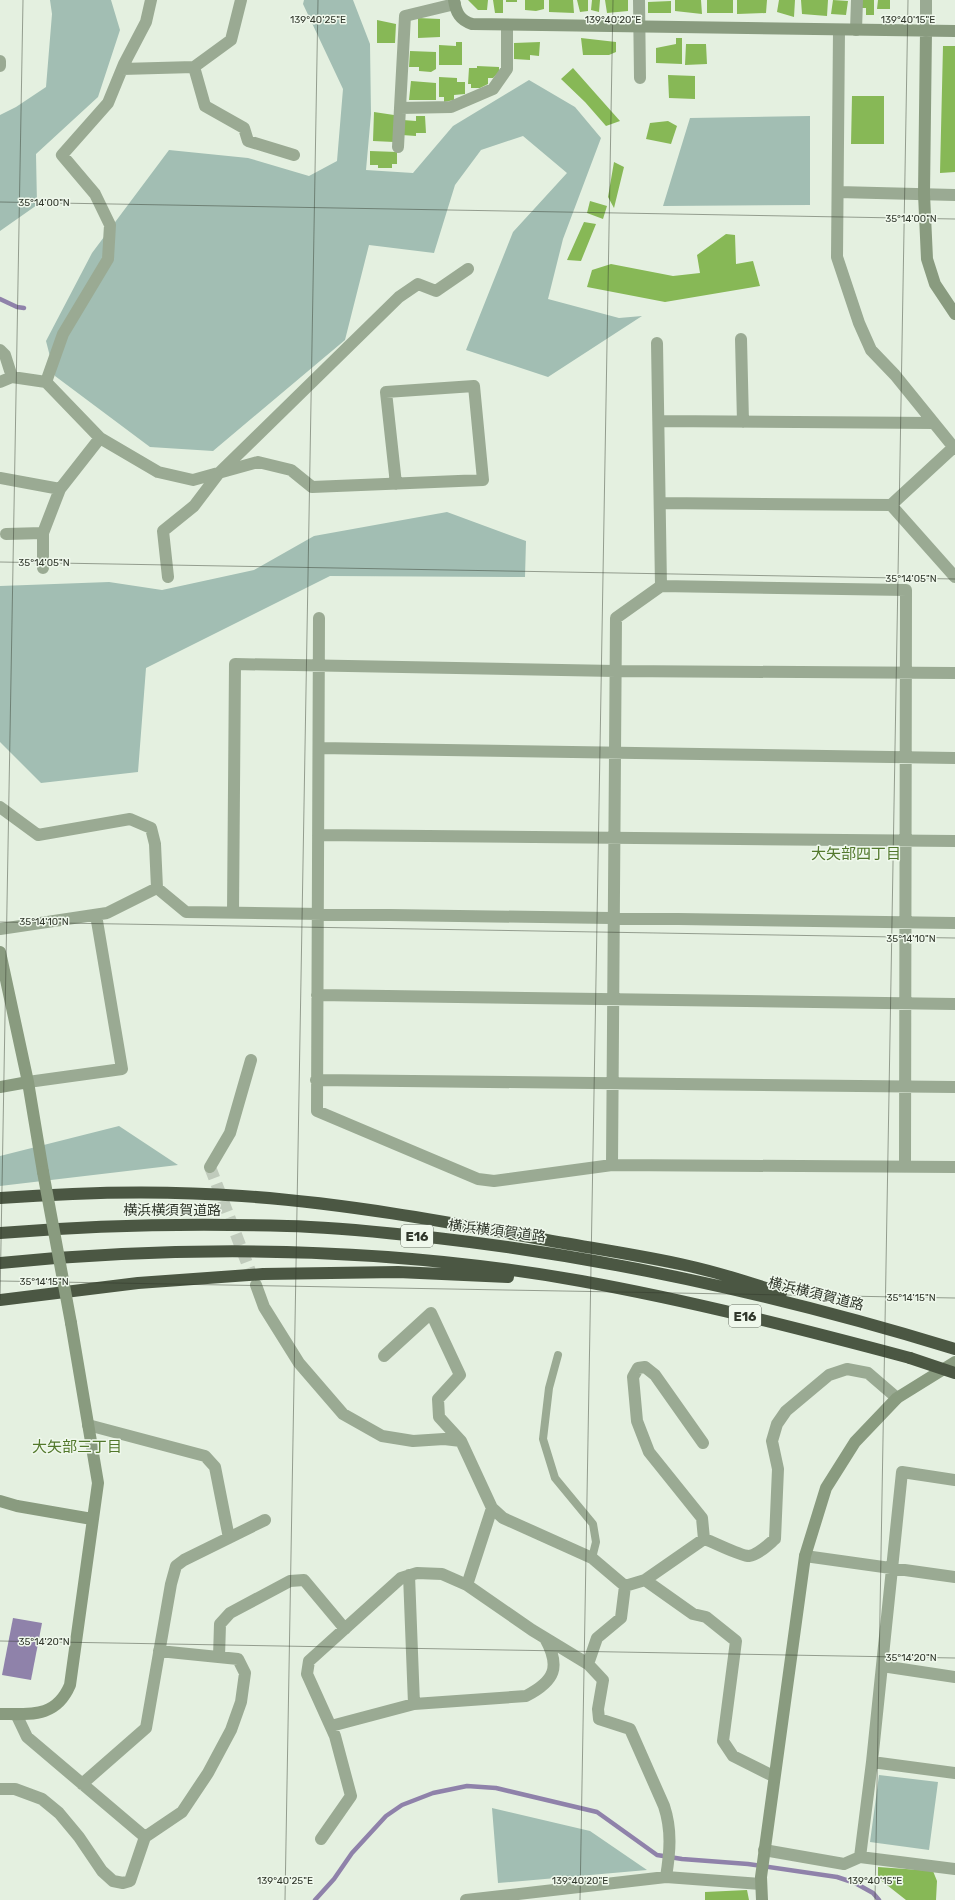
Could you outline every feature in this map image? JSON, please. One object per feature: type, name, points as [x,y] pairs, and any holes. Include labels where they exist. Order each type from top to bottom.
[{"type":"highway","points":[[0,1198],[72,1194],[165,1192],[250,1196],[352,1207],[451,1222],[691,1266],[737,1278],[828,1312]]},
{"type":"highway","name":"横浜横須賀道路","points":[[0,1234],[81,1227],[174,1224],[289,1226],[373,1231],[508,1246],[601,1261],[693,1279],[828,1312],[955,1349]]},
{"type":"highway","name":"E16","points":[[0,1263],[118,1253],[263,1251],[342,1254],[446,1263],[579,1281],[718,1309],[910,1358],[955,1373]]},
{"type":"highway","points":[[0,1300],[138,1283],[263,1274],[398,1272],[579,1281]]},
{"type":"street","points":[[46,382],[63,334],[108,259],[110,225],[95,194],[62,155],[108,103],[122,69],[146,22],[152,0]]},
{"type":"street","points":[[122,69],[194,67],[231,40],[241,0]]},
{"type":"street","points":[[639,0],[640,78]]},
{"type":"street","points":[[856,30],[857,0]]},
{"type":"street","points":[[926,0],[924,194],[927,259],[935,284],[955,314]]},
{"type":"street","points":[[398,147],[405,16],[454,2],[458,15],[464,21],[472,24],[955,31]]},
{"type":"street","points":[[400,108],[451,107],[493,89],[507,69],[507,25]]},
{"type":"street","points":[[660,503],[891,505],[954,447],[895,375],[871,350],[859,323],[837,257],[839,30]]},
{"type":"street","points":[[0,61],[0,66]]},
{"type":"street","points":[[194,67],[205,106],[244,128],[248,142],[294,155]]},
{"type":"street","points":[[838,192],[955,195]]},
{"type":"street","points":[[168,577],[163,531],[194,506],[219,473],[399,297],[418,284],[436,291],[468,269]]},
{"type":"street","points":[[741,339],[743,422]]},
{"type":"street","points":[[658,343],[661,586]]},
{"type":"street","points":[[0,350],[5,355],[12,377]]},
{"type":"street","points":[[0,382],[12,377],[46,382],[100,438],[158,472],[193,480],[258,462],[291,470],[312,487],[396,484],[483,480],[474,386],[386,392],[396,484]]},
{"type":"street","points":[[659,421],[934,423]]},
{"type":"street","points":[[43,568],[43,533],[60,489],[100,438]]},
{"type":"street","points":[[0,478],[60,489]]},
{"type":"street","points":[[891,505],[955,577]]},
{"type":"street","points":[[6,534],[43,533]]},
{"type":"street","points":[[612,1165],[616,618],[661,586],[906,590],[905,1167]]},
{"type":"street","points":[[319,618],[317,1111],[478,1180],[494,1180],[612,1165],[955,1167]]},
{"type":"street","points":[[234,913],[236,664],[615,671],[906,671],[955,673]]},
{"type":"street","points":[[319,748],[955,758]]},
{"type":"street","points":[[0,807],[38,835],[130,819],[151,828],[155,844],[157,888],[186,912],[955,923]]},
{"type":"street","points":[[318,835],[955,841]]},
{"type":"street","points":[[0,929],[107,913],[157,888]]},
{"type":"street","points":[[0,1088],[28,1082],[122,1069],[96,915]]},
{"type":"street","points":[[0,952],[28,1082],[98,1483],[70,1685],[65,1697],[44,1713],[0,1714]]},
{"type":"street","points":[[317,995],[613,1001],[955,1004]]},
{"type":"street","points":[[210,1167],[230,1133],[251,1060]]},
{"type":"street","points":[[316,1080],[955,1087]]},
{"type":"street","points":[[256,1285],[264,1306],[299,1363],[343,1414],[382,1436],[413,1441],[444,1439],[461,1441]]},
{"type":"street","points":[[384,1356],[431,1313],[460,1376],[438,1399],[439,1417],[461,1441],[492,1508],[503,1518],[592,1558],[624,1586]]},
{"type":"street","points":[[762,1900],[761,1881],[773,1776],[805,1556],[826,1488],[856,1442],[897,1398],[955,1362]]},
{"type":"street","points":[[703,1443],[655,1375],[645,1366],[638,1368],[633,1377],[637,1421],[648,1452],[702,1518],[704,1539]]},
{"type":"street","points":[[704,1539],[727,1547],[738,1554],[750,1556],[765,1548],[775,1539],[777,1531],[778,1468],[772,1441],[777,1424],[786,1411],[829,1375],[847,1369],[868,1373],[897,1398]]},
{"type":"street","points":[[88,1425],[205,1456],[215,1467],[229,1538]]},
{"type":"street","points":[[860,1857],[872,1762],[902,1472],[955,1480]]},
{"type":"street","points":[[0,1501],[17,1506],[92,1519]]},
{"type":"street","points":[[467,1585],[492,1508]]},
{"type":"street","points":[[82,1784],[146,1728],[159,1651],[176,1566],[184,1560],[265,1520]]},
{"type":"street","points":[[624,1586],[645,1580],[704,1539]]},
{"type":"street","points":[[805,1556],[955,1577]]},
{"type":"street","points":[[321,1839],[351,1796],[335,1736],[308,1674],[309,1661],[401,1578],[417,1573],[442,1574],[467,1585],[532,1630],[588,1664],[603,1680],[598,1708],[599,1719],[630,1729],[668,1819],[670,1849],[667,1872]]},
{"type":"street","points":[[410,1575],[414,1704]]},
{"type":"street","points":[[219,1657],[220,1624],[230,1613],[290,1582],[304,1580],[345,1628]]},
{"type":"street","points":[[645,1580],[693,1614],[706,1618],[736,1641],[723,1740],[733,1756],[773,1776]]},
{"type":"street","points":[[588,1664],[597,1638],[621,1618],[624,1586]]},
{"type":"street","points":[[331,1726],[414,1704],[526,1696],[539,1689],[549,1680],[554,1667],[553,1654],[544,1637]]},
{"type":"street","points":[[0,1789],[15,1789],[42,1798],[59,1813],[89,1850],[102,1871],[113,1881],[123,1883],[130,1881],[145,1837],[182,1812],[208,1774],[231,1730],[241,1702],[245,1673],[238,1658],[159,1651]]},
{"type":"street","points":[[882,1666],[955,1676]]},
{"type":"street","points":[[16,1714],[27,1737],[145,1837]]},
{"type":"street","points":[[872,1762],[955,1773]]},
{"type":"street","points":[[764,1854],[844,1864],[860,1857],[955,1869]]},
{"type":"street","points":[[466,1900],[667,1872],[761,1881]]},
{"type":"lane","points":[[558,1355],[549,1388],[543,1438],[555,1478],[593,1524],[596,1542],[592,1558]]},
{"type":"green space","points":[[50,0],[111,0],[120,30],[98,97],[36,154],[37,205],[0,231],[0,115],[16,107],[46,87],[52,14]]},
{"type":"green space","points":[[304,0],[353,0],[370,44],[371,114],[366,170],[413,173],[453,126],[529,80],[575,107],[601,138],[563,239],[548,299],[619,318],[642,316],[548,377],[466,350],[513,232],[567,173],[523,136],[481,150],[455,185],[434,253],[369,245],[345,340],[213,451],[150,447],[55,376],[46,341],[92,253],[169,150],[248,158],[309,176],[337,161],[343,89],[303,4]]},
{"type":"green space","points":[[810,116],[810,205],[663,206],[690,118]]},
{"type":"green space","points":[[447,512],[526,541],[525,577],[330,576],[146,668],[138,772],[41,783],[0,742],[0,586],[109,582],[162,590],[254,570],[314,536]]},
{"type":"green space","points":[[119,1126],[178,1165],[0,1186],[0,1156]]},
{"type":"green space","points":[[879,1775],[938,1782],[929,1850],[870,1842]]},
{"type":"green space","points":[[492,1808],[590,1831],[647,1870],[498,1883]]},
{"type":"shaded area","points":[[13,1618],[42,1623],[31,1680],[2,1675]]},
{"type":"building","points":[[468,0],[488,0],[487,10],[478,10]]},
{"type":"building","points":[[493,0],[503,0],[503,13],[495,13]]},
{"type":"building","points":[[506,0],[517,0],[517,2],[506,2]]},
{"type":"building","points":[[525,0],[544,0],[544,9],[536,11],[525,10]]},
{"type":"building","points":[[549,0],[573,0],[574,13],[549,12]]},
{"type":"building","points":[[577,0],[588,0],[588,11],[580,12]]},
{"type":"building","points":[[592,0],[600,0],[599,12],[591,10]]},
{"type":"building","points":[[605,0],[628,0],[628,11],[607,13]]},
{"type":"building","points":[[675,0],[701,0],[702,14],[675,11]]},
{"type":"building","points":[[707,0],[733,0],[733,13],[707,13]]},
{"type":"building","points":[[737,0],[767,0],[766,13],[737,14]]},
{"type":"building","points":[[779,0],[795,0],[794,17],[777,12]]},
{"type":"building","points":[[801,0],[828,0],[827,16],[802,14]]},
{"type":"building","points":[[833,0],[848,1],[846,15],[831,14]]},
{"type":"building","points":[[861,0],[874,0],[874,15],[866,15],[866,8],[861,8]]},
{"type":"building","points":[[878,0],[890,0],[890,9],[877,9]]},
{"type":"building","points":[[671,1],[671,13],[648,13],[648,2]]},
{"type":"building","points":[[418,18],[440,19],[440,37],[418,38]]},
{"type":"building","points":[[377,20],[396,24],[395,43],[377,43]]},
{"type":"building","points":[[581,38],[616,42],[616,52],[609,55],[583,55]]},
{"type":"building","points":[[676,38],[682,38],[682,64],[656,63],[656,48],[676,44]]},
{"type":"building","points":[[456,42],[462,42],[462,65],[439,65],[439,45],[456,46]]},
{"type":"building","points":[[540,42],[539,56],[530,55],[530,60],[514,59],[514,43]]},
{"type":"building","points":[[686,44],[706,44],[707,64],[685,65]]},
{"type":"building","points":[[943,46],[955,46],[955,172],[940,173]]},
{"type":"building","points":[[410,51],[436,52],[436,69],[431,72],[419,71],[419,67],[409,67]]},
{"type":"building","points":[[477,66],[499,67],[499,72],[493,78],[488,78],[488,84],[480,88],[471,88],[471,84],[468,84],[469,68],[477,68]]},
{"type":"building","points":[[573,68],[620,121],[606,126],[585,102],[561,79]]},
{"type":"building","points":[[668,75],[695,76],[695,99],[669,98]]},
{"type":"building","points":[[439,77],[457,78],[457,82],[465,82],[465,94],[454,95],[454,100],[444,102],[444,97],[439,97]]},
{"type":"building","points":[[411,81],[436,83],[436,100],[409,100]]},
{"type":"building","points":[[852,96],[884,96],[884,144],[851,144]]},
{"type":"building","points":[[374,112],[394,115],[394,142],[373,141]]},
{"type":"building","points":[[416,116],[425,116],[426,133],[416,133],[416,136],[402,135],[403,120],[416,121]]},
{"type":"building","points":[[668,121],[677,126],[671,144],[646,139],[650,123]]},
{"type":"building","points":[[370,151],[397,152],[397,164],[392,164],[392,168],[378,168],[378,165],[370,165]]},
{"type":"building","points":[[614,162],[624,167],[614,208],[608,197]]},
{"type":"building","points":[[590,201],[607,206],[603,219],[587,213]]},
{"type":"building","points":[[584,222],[596,224],[581,261],[567,260]]},
{"type":"building","points":[[726,234],[735,235],[736,264],[753,261],[760,286],[665,302],[587,287],[592,270],[611,264],[673,276],[700,273],[697,255]]},
{"type":"building","points":[[878,1867],[933,1871],[937,1881],[936,1900],[906,1900],[878,1878]]},
{"type":"building","points":[[747,1890],[749,1900],[705,1900],[705,1892]]},
{"type":"waterway","points":[[0,299],[17,307],[24,308]]},
{"type":"waterway","points":[[315,1900],[334,1879],[352,1853],[386,1816],[402,1805],[433,1793],[467,1786],[496,1788],[597,1812],[657,1855],[682,1859],[748,1864],[837,1877],[855,1883],[873,1893],[879,1900]]},
{"type":"tunnel","points":[[210,1167],[255,1284]]},
{"type":"district","name":"大矢部四丁目","points":[[856,854]]},
{"type":"district","name":"大矢部三丁目","points":[[77,1447]]}]
